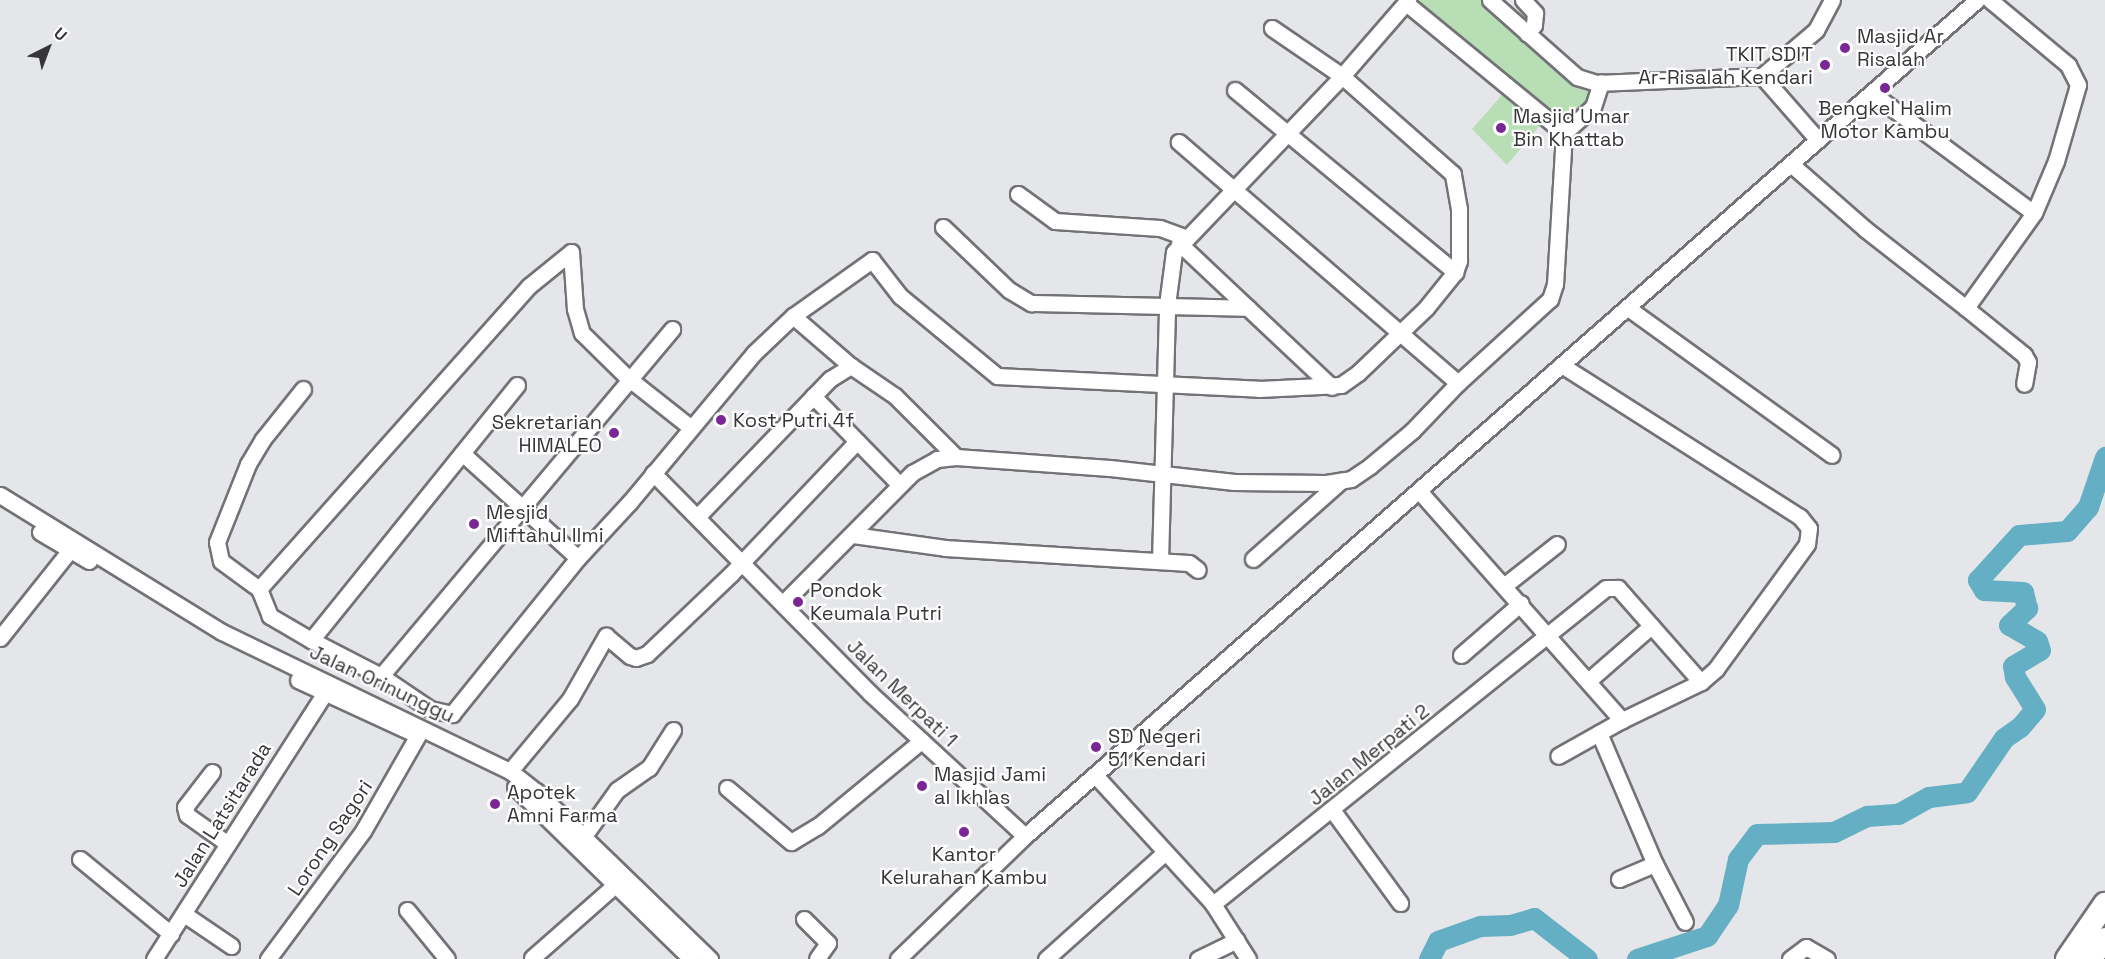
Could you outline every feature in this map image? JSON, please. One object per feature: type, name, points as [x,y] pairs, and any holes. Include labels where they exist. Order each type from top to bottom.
[{"type":"highway","points":[[2067,959],[2105,904]]},
{"type":"highway","points":[[2090,959],[2105,939]]},
{"type":"street","points":[[1490,0],[1576,77],[1601,82],[1762,76],[1816,30],[1832,0]]},
{"type":"street","points":[[1523,0],[1535,13],[1534,25],[1527,33]]},
{"type":"street","points":[[898,959],[1025,836],[1420,492],[1818,140],[1874,94],[1977,0]]},
{"type":"street","points":[[1966,308],[2034,213],[2056,161],[2078,86],[2076,74],[1990,0]]},
{"type":"street","points":[[1160,561],[1167,305],[1171,265],[1182,240],[1342,76],[1407,1],[1564,133]]},
{"type":"street","points":[[439,739],[448,715],[457,710],[578,558],[754,353],[794,316],[872,260],[900,296],[997,376],[1296,390],[1332,387],[1358,373],[1401,333],[1455,272],[1460,233],[1453,174],[1342,76],[1272,28]]},
{"type":"street","points":[[1762,76],[1818,140]]},
{"type":"street","points":[[1253,559],[1341,481],[1370,466],[1412,431],[1458,383],[1550,299],[1555,284],[1564,133],[1593,107],[1601,82]]},
{"type":"street","points":[[1235,90],[1455,272]]},
{"type":"street","points":[[1874,94],[2034,213]]},
{"type":"street","points":[[1179,142],[1458,383]]},
{"type":"street","points":[[1792,165],[1865,229],[2024,354],[2028,363],[2024,384]]},
{"type":"street","points":[[1018,194],[1055,222],[1160,228],[1182,240],[1248,308],[1332,387]]},
{"type":"street","points":[[943,227],[1023,300],[1248,308]]},
{"type":"street","points":[[259,589],[529,286],[572,252],[575,309],[582,333],[628,378],[690,427]]},
{"type":"street","points":[[1628,308],[1832,455]]},
{"type":"street","points":[[794,316],[851,366],[895,396],[956,457]]},
{"type":"street","points":[[381,676],[520,506],[672,329]]},
{"type":"street","points":[[698,516],[813,396],[851,366]]},
{"type":"street","points":[[1558,756],[1622,720],[1701,682],[1735,647],[1807,544],[1809,528],[1800,517],[1563,366]]},
{"type":"street","points":[[311,640],[517,385]]},
{"type":"street","points":[[303,389],[263,439],[248,464],[217,542],[221,561],[259,589],[270,616],[381,676],[430,709],[448,715]]},
{"type":"street","points":[[813,396],[900,485]]},
{"type":"street","points":[[510,771],[570,699],[606,636],[630,656],[641,657],[688,617],[857,441]]},
{"type":"street","points":[[462,453],[578,558]]},
{"type":"street","points":[[784,603],[900,485],[926,464],[956,457],[1164,473],[1234,482],[1341,481]]},
{"type":"street","name":"Jalan Merpati 1","points":[[653,473],[743,561],[835,659],[1025,836]]},
{"type":"street","points":[[1420,492],[1521,603],[1622,720]]},
{"type":"street","name":"Jalan Orinunggu","points":[[0,495],[172,605]]},
{"type":"street","name":"Jalan Orinunggu","points":[[0,506],[70,550],[327,689],[418,735],[439,739],[503,778],[580,841],[690,959]]},
{"type":"street","points":[[853,535],[945,548],[1189,563],[1198,570]]},
{"type":"street","points":[[1505,585],[1557,544]]},
{"type":"street","points":[[0,638],[70,550]]},
{"type":"street","name":"Jalan Merpati 2","points":[[1213,904],[1611,586],[1618,588],[1651,627]]},
{"type":"street","points":[[1461,656],[1521,603]]},
{"type":"street","points":[[1588,681],[1651,627],[1701,682]]},
{"type":"street","name":"Jalan Orinunggu","points":[[327,689],[510,771],[580,841],[710,959]]},
{"type":"street","name":"Jalan Latsitarada","points":[[154,959],[327,689]]},
{"type":"street","points":[[580,841],[617,790],[649,768],[673,730]]},
{"type":"street","points":[[1599,733],[1655,864],[1685,922]]},
{"type":"street","name":"Lorong Sagori","points":[[268,959],[363,831],[418,735]]},
{"type":"street","points":[[727,788],[791,842],[818,826],[921,741]]},
{"type":"street","points":[[212,772],[185,807],[188,815],[228,844]]},
{"type":"street","points":[[1095,775],[1164,854],[1213,904],[1248,959]]},
{"type":"street","points":[[1333,810],[1400,903]]},
{"type":"street","points":[[1046,959],[1164,854]]},
{"type":"street","points":[[80,859],[171,934]]},
{"type":"street","points":[[1619,879],[1655,864]]},
{"type":"street","points":[[532,958],[617,883]]},
{"type":"street","points":[[407,910],[447,959]]},
{"type":"street","points":[[184,914],[231,946]]},
{"type":"street","points":[[804,920],[828,942],[817,959]]},
{"type":"street","points":[[1198,959],[1237,940]]},
{"type":"street","points":[[1790,959],[1806,948],[1827,959]]},
{"type":"green space","points":[[1408,0],[1488,0],[1598,87],[1564,133],[1547,117],[1507,165],[1472,129],[1508,88]]},
{"type":"waterway","points":[[1637,959],[1707,936],[1728,905],[1738,859],[1757,834],[1834,832],[1867,816],[1898,814],[1929,797],[1967,792],[2004,738],[2020,727],[2035,709],[2015,677],[2013,666],[2040,650],[2037,641],[2009,625],[2027,608],[2023,592],[1984,590],[1978,580],[2019,535],[2067,531],[2088,507],[2105,457]]},
{"type":"waterway","points":[[1429,959],[1438,941],[1480,926],[1510,925],[1534,918],[1587,959]]},
{"type":"place","name":"Masjid Ar Risalah","points":[[1845,48]]},
{"type":"place","name":"TKIT SDIT Ar-Risalah Kendari","points":[[1825,65]]},
{"type":"place","name":"Bengkel Halim Motor Kambu","points":[[1885,88]]},
{"type":"place","name":"Masjid Umar Bin Khattab","points":[[1501,128]]},
{"type":"place","name":"Kost Putri 4f","points":[[721,420]]},
{"type":"place","name":"Sekretarian HIMALEO","points":[[614,433]]},
{"type":"place","name":"Mesjid Miftahul Ilmi","points":[[474,524]]},
{"type":"place","name":"Pondok Keumala Putri","points":[[798,602]]},
{"type":"place","name":"SD Negeri 51 Kendari","points":[[1096,747]]},
{"type":"place","name":"Masjid Jami al Ikhlas","points":[[922,786]]},
{"type":"place","name":"Apotek Amni Farma","points":[[495,804]]},
{"type":"place","name":"Kantor Kelurahan Kambu","points":[[964,832]]}]
